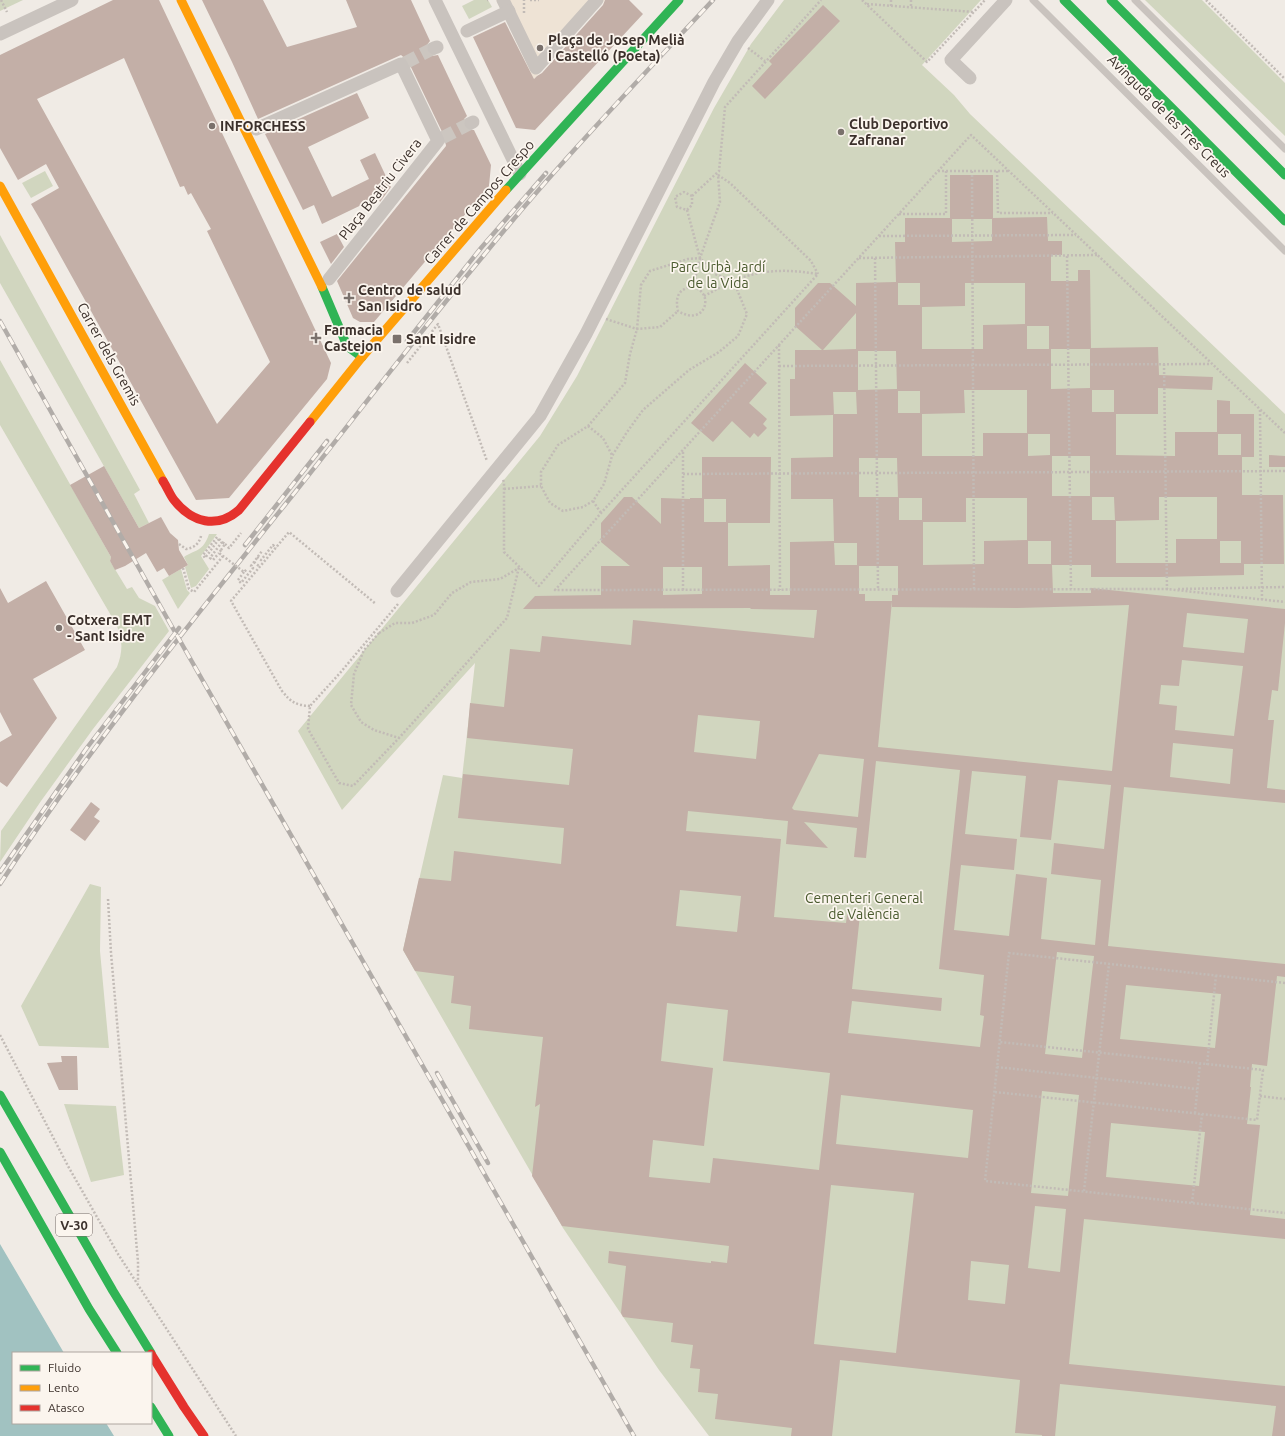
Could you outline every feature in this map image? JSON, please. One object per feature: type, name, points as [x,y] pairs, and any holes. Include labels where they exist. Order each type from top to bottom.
[{"type":"main road","points":[[181,0],[322,288],[347,346],[362,357]]},
{"type":"main road","name":"Carrer de Campos Crespo","points":[[205,521],[223,521],[236,514],[362,357],[520,174],[679,0]]},
{"type":"main road","name":"Avinguda de les Tres Creus","points":[[1064,0],[1285,221]]},
{"type":"main road","points":[[1111,0],[1285,175]]},
{"type":"main road","name":"Carrer dels Gremis","points":[[0,186],[173,499],[187,514],[205,521]]},
{"type":"main road","name":"V-30","points":[[0,1095],[113,1291],[150,1352]]},
{"type":"main road","name":"V-30","points":[[0,1152],[89,1309],[116,1352]]},
{"type":"main road","name":"V-30","points":[[152,1355],[184,1407],[204,1436]]},
{"type":"main road","points":[[152,1409],[170,1436]]},
{"type":"street","points":[[0,34],[72,0]]},
{"type":"street","points":[[435,0],[520,174]]},
{"type":"street","points":[[467,31],[506,6],[536,68],[597,0]]},
{"type":"street","points":[[397,591],[540,416],[586,334],[714,82],[738,41],[768,0]]},
{"type":"street","points":[[970,78],[951,60],[1006,0]]},
{"type":"street","name":"Plaça Beatriu Civera","points":[[256,130],[403,63],[440,139],[329,279]]},
{"type":"lane","name":"Avinguda de les Tres Creus","points":[[1033,0],[1285,251]]},
{"type":"lane","points":[[1135,0],[1285,149]]},
{"type":"path","points":[[1,0],[7,12]]},
{"type":"path","points":[[530,0],[539,0]]},
{"type":"path","points":[[686,210],[692,205],[692,196],[719,171],[725,107],[821,0]]},
{"type":"path","points":[[862,0],[927,62],[985,0]]},
{"type":"path","points":[[891,0],[891,6]]},
{"type":"path","points":[[911,0],[911,8]]},
{"type":"path","points":[[1206,0],[1285,79]]},
{"type":"path","points":[[866,4],[974,12]]},
{"type":"path","points":[[746,46],[765,61]]},
{"type":"path","points":[[1285,433],[971,134],[555,590],[1167,589],[1285,586]]},
{"type":"path","points":[[938,171],[1010,171]]},
{"type":"path","points":[[898,214],[946,214],[946,171]]},
{"type":"path","points":[[972,171],[974,589]]},
{"type":"path","points":[[998,171],[998,213],[1054,213]]},
{"type":"path","points":[[693,287],[700,258],[720,202],[718,174],[730,183],[811,261],[818,274]]},
{"type":"path","points":[[686,210],[677,207],[675,197],[684,192],[692,196]]},
{"type":"path","points":[[686,210],[700,258],[715,274],[734,282],[747,314],[738,336],[718,352],[689,370],[643,410],[612,456],[604,484],[593,501],[583,507],[563,511],[550,504],[542,486],[542,472],[558,445],[588,426],[625,383],[630,354],[637,329],[641,285],[650,271],[688,258],[700,258]]},
{"type":"path","points":[[878,236],[1077,235]]},
{"type":"path","points":[[1067,256],[1071,589]]},
{"type":"path","points":[[858,258],[1098,256]]},
{"type":"path","points":[[875,258],[878,590]]},
{"type":"path","points":[[704,296],[746,276],[792,270],[818,274]]},
{"type":"path","points":[[501,479],[504,482],[504,552],[539,586],[601,514],[818,274]]},
{"type":"path","points":[[693,287],[700,291],[704,296],[705,306],[700,313],[695,316],[687,316],[678,311],[676,302],[679,293],[693,287]]},
{"type":"path","points":[[603,318],[637,329],[660,327],[678,311]]},
{"type":"path","points":[[407,363],[438,324],[487,461]]},
{"type":"path","points":[[779,345],[780,590]]},
{"type":"path","points":[[1164,364],[1167,589]]},
{"type":"path","points":[[779,366],[1212,364]]},
{"type":"path","points":[[1260,410],[1262,600]]},
{"type":"path","points":[[588,426],[603,438],[612,456]]},
{"type":"path","points":[[683,451],[683,590]]},
{"type":"path","points":[[683,474],[1285,470]]},
{"type":"path","points":[[504,490],[542,486]]},
{"type":"path","points":[[593,501],[601,514]]},
{"type":"path","points":[[310,706],[299,705],[292,702],[282,691],[231,602],[289,532],[376,604]]},
{"type":"path","points":[[219,540],[229,548],[241,533]]},
{"type":"path","points":[[179,544],[186,549],[191,548],[197,544],[201,535]]},
{"type":"path","points":[[220,535],[219,540],[205,558],[203,555],[220,535]]},
{"type":"path","points":[[222,542],[210,558],[213,560],[225,544]]},
{"type":"path","points":[[258,557],[260,560],[272,545],[276,548]]},
{"type":"path","points":[[251,566],[253,568],[241,583],[238,580],[262,551]]},
{"type":"path","points":[[219,553],[244,572]]},
{"type":"path","points":[[183,568],[189,590],[194,592],[223,556]]},
{"type":"path","points":[[254,562],[260,567]]},
{"type":"path","points":[[519,567],[507,618],[399,738],[374,730],[361,722],[351,705],[354,674],[364,650],[379,633],[395,623],[412,623],[434,615],[452,593],[471,582],[500,579],[519,567]]},
{"type":"path","points":[[1167,589],[1285,602]]},
{"type":"path","points":[[376,630],[379,633]]},
{"type":"path","points":[[108,900],[111,960],[138,1262],[138,1283]]},
{"type":"path","points":[[1285,982],[1009,953],[985,1181],[1285,1212]]},
{"type":"path","points":[[1084,1191],[1109,964]]},
{"type":"path","points":[[1207,1064],[1216,975]]},
{"type":"path","points":[[0,1035],[68,1166],[118,1254],[236,1436]]},
{"type":"path","points":[[995,1092],[1257,1120],[1263,1070],[1000,1042]]},
{"type":"path","points":[[1195,1113],[1200,1064]]},
{"type":"path","points":[[997,1067],[1197,1088]]},
{"type":"path","points":[[1260,1096],[1285,1098]]},
{"type":"path","points":[[1192,1203],[1202,1114]]},
{"type":"green space","points":[[0,0],[23,0],[0,11]]},
{"type":"green space","points":[[474,0],[488,0],[492,7],[469,19],[462,6]]},
{"type":"green space","name":"Cementeri General de València","points":[[784,0],[981,0],[922,65],[954,95],[970,114],[1285,414],[1285,1436],[709,1436],[659,1370],[563,1228],[403,950],[443,775],[462,778],[475,663],[342,810],[298,731],[540,436],[577,376],[714,108],[751,44]]},
{"type":"green space","points":[[1145,0],[1202,0],[1285,83],[1285,136]]},
{"type":"green space","points":[[45,171],[53,186],[31,198],[22,183]]},
{"type":"green space","points":[[0,235],[140,490],[134,494],[149,523],[139,528],[0,283]]},
{"type":"green space","points":[[0,360],[111,557],[110,561],[127,589],[132,587],[139,598],[155,606],[169,631],[93,729],[41,801],[0,862],[1,831],[117,667],[120,656],[121,640],[116,624],[0,425]]},
{"type":"green space","points":[[209,534],[217,534],[201,556],[209,569],[196,586],[191,588],[185,567],[188,565],[184,557],[202,547]]},
{"type":"green space","points":[[181,569],[187,590],[190,593],[178,609],[162,580]]},
{"type":"green space","points":[[90,884],[101,887],[100,951],[109,1048],[39,1046],[21,1006]]},
{"type":"green space","points":[[64,1104],[116,1106],[124,1175],[91,1182]]},
{"type":"shaded area","name":"Plaça de Josep Melià i Castelló (Poeta)","points":[[496,0],[605,0],[534,79]]},
{"type":"water","points":[[0,1244],[63,1352],[12,1352],[12,1424],[107,1424],[114,1436],[0,1436]]},
{"type":"building","points":[[113,0],[159,0],[331,363],[327,379],[229,498],[196,500],[31,204],[59,188],[46,164],[18,180],[0,148],[0,55]],"holes":[[[124,58],[180,187],[184,186],[188,195],[191,193],[211,229],[207,231],[270,362],[217,424],[37,99]]]},
{"type":"building","points":[[202,0],[263,0],[287,47],[357,27],[346,0],[411,0],[430,41],[426,46],[427,51],[432,56],[438,55],[467,116],[464,119],[464,126],[467,130],[474,130],[491,165],[489,186],[374,322],[360,322],[353,318],[337,281],[446,146],[445,138],[408,61],[401,55],[258,119]]},
{"type":"building","points":[[605,0],[629,0],[643,14],[535,130],[516,128],[473,37],[505,22],[534,79],[542,73],[603,5]]},
{"type":"building","points":[[823,5],[840,21],[765,99],[752,86],[772,64],[769,61]]},
{"type":"building","points":[[357,93],[369,118],[308,147],[332,197],[369,179],[360,160],[375,153],[391,187],[380,202],[378,197],[322,224],[314,205],[303,210],[265,134]]},
{"type":"building","points":[[950,175],[993,175],[993,218],[1047,217],[1048,241],[1062,241],[1062,255],[1051,255],[1051,281],[1078,281],[1078,270],[1090,270],[1091,348],[1158,347],[1159,375],[1213,377],[1212,390],[1158,388],[1158,414],[1116,414],[1116,455],[1175,456],[1175,432],[1217,432],[1217,400],[1230,401],[1230,414],[1254,414],[1254,457],[1242,457],[1242,495],[1283,495],[1284,564],[1244,564],[1244,575],[1159,577],[1091,577],[1091,565],[1052,565],[1053,593],[1091,593],[1091,588],[1285,609],[1278,691],[1272,690],[1268,720],[1274,720],[1267,788],[1285,790],[1285,803],[1124,787],[1108,946],[1285,964],[1285,977],[1277,976],[1267,1066],[1252,1064],[1247,1124],[1260,1125],[1250,1215],[1285,1219],[1285,1239],[1084,1219],[1069,1364],[1285,1386],[1285,1436],[1272,1436],[1276,1406],[1060,1384],[1055,1436],[1015,1433],[1020,1380],[840,1360],[832,1436],[791,1436],[792,1428],[715,1419],[718,1394],[698,1392],[700,1369],[690,1368],[693,1345],[671,1342],[673,1323],[623,1317],[621,1313],[626,1266],[608,1263],[609,1251],[711,1263],[711,1261],[727,1263],[729,1246],[562,1226],[532,1176],[540,1104],[535,1107],[543,1037],[469,1029],[471,1006],[451,1003],[454,976],[415,971],[403,950],[419,878],[451,881],[454,851],[561,864],[564,828],[458,818],[463,774],[569,785],[573,749],[467,738],[470,703],[504,707],[510,649],[540,652],[542,636],[631,645],[633,620],[814,638],[817,610],[750,608],[523,609],[535,596],[601,595],[601,566],[630,566],[601,542],[601,523],[624,497],[632,497],[661,524],[661,498],[702,498],[702,457],[771,457],[770,523],[728,523],[728,566],[770,565],[770,595],[790,595],[790,542],[834,541],[833,499],[791,499],[791,458],[833,457],[833,415],[790,416],[790,379],[795,379],[795,350],[822,350],[795,326],[795,308],[818,283],[830,283],[856,306],[856,283],[896,282],[895,242],[905,242],[905,218],[950,218]],"holes":[[[952,219],[992,219],[992,241],[952,242]],[[898,283],[920,283],[920,305],[898,305]],[[965,283],[1025,283],[1025,324],[983,325],[983,349],[922,349],[922,307],[965,306]],[[856,313],[856,349],[823,350]],[[1027,326],[1049,326],[1049,349],[1027,349]],[[1051,349],[1090,349],[1090,388],[1051,389]],[[858,351],[896,351],[897,389],[858,390]],[[964,390],[1027,390],[1027,433],[983,433],[983,456],[922,456],[922,414],[965,413]],[[1092,390],[1114,390],[1114,412],[1092,412]],[[898,391],[920,391],[920,413],[898,413]],[[833,392],[856,392],[857,414],[834,414]],[[1028,434],[1050,434],[1050,455],[1028,456]],[[1218,434],[1241,434],[1241,455],[1218,455]],[[1052,456],[1090,456],[1090,496],[1052,496]],[[859,458],[897,458],[898,497],[859,497]],[[1092,497],[1114,497],[1115,520],[1092,520]],[[1159,497],[1217,497],[1217,539],[1176,539],[1176,563],[1116,563],[1116,521],[1159,520]],[[899,498],[922,498],[922,520],[899,520]],[[966,498],[1027,498],[1027,540],[984,541],[984,564],[923,565],[923,522],[966,522]],[[704,499],[726,499],[726,522],[704,522]],[[1028,541],[1051,541],[1051,564],[1028,564]],[[1220,541],[1241,541],[1241,563],[1220,563]],[[834,543],[857,543],[857,565],[835,565]],[[859,566],[898,566],[898,595],[892,595],[892,601],[865,601],[865,594],[859,594]],[[663,567],[702,567],[702,594],[663,595]],[[892,601],[892,607],[1017,608],[1129,605],[1112,771],[878,747]],[[1187,613],[1248,619],[1244,653],[1183,647]],[[1182,660],[1243,666],[1234,736],[1175,730],[1177,706],[1159,704],[1161,685],[1179,686]],[[698,715],[760,721],[756,759],[694,752]],[[1173,743],[1233,749],[1230,784],[1170,777]],[[819,754],[864,759],[858,817],[794,810],[792,808]],[[876,761],[960,770],[939,969],[984,975],[980,1015],[984,1016],[980,1047],[848,1033],[852,1001],[941,1011],[942,998],[852,989],[860,915],[847,914],[846,923],[774,917],[781,839],[686,831],[688,811],[788,821],[786,844],[828,848],[804,822],[857,828],[854,857],[866,858]],[[972,771],[1026,776],[1020,837],[1051,840],[1058,780],[1111,785],[1104,849],[1054,843],[1051,874],[1101,880],[1095,945],[1041,939],[1047,878],[1016,874],[1009,936],[954,930],[961,865],[1014,870],[1017,839],[965,834]],[[680,890],[741,896],[737,932],[676,926]],[[1057,952],[1094,956],[1082,1058],[1045,1054]],[[1126,985],[1221,994],[1215,1048],[1120,1039]],[[667,1003],[728,1010],[723,1061],[830,1073],[819,1170],[713,1158],[710,1183],[649,1177],[653,1140],[704,1146],[713,1068],[661,1061]],[[1042,1091],[1079,1095],[1068,1196],[1031,1193]],[[841,1095],[973,1110],[968,1158],[836,1144]],[[1111,1123],[1205,1132],[1199,1186],[1106,1177]],[[831,1185],[914,1193],[896,1353],[814,1344]],[[1035,1206],[1066,1209],[1060,1272],[1028,1268]],[[971,1261],[1009,1265],[1005,1304],[968,1300]]]},
{"type":"building","points":[[337,234],[344,247],[331,264],[320,242]]},
{"type":"building","points":[[745,363],[767,383],[749,403],[767,419],[763,424],[767,428],[758,437],[754,433],[750,438],[732,421],[713,442],[691,423]]},
{"type":"building","points":[[1269,455],[1285,456],[1285,467],[1269,467]]},
{"type":"building","points":[[104,466],[139,528],[161,517],[170,533],[178,540],[179,550],[188,565],[169,576],[164,568],[157,572],[146,553],[125,566],[115,570],[110,561],[111,557],[70,485]]},
{"type":"building","points":[[46,581],[85,650],[33,679],[57,718],[7,787],[0,782],[0,742],[12,735],[0,712],[0,588],[8,603]]},
{"type":"building","points":[[91,802],[100,809],[94,817],[100,821],[85,841],[70,830]]},
{"type":"building","points":[[61,1056],[77,1056],[78,1090],[59,1090],[47,1063],[62,1062]]},
{"type":"tunnel","points":[[405,63],[434,48]]},
{"type":"tunnel","points":[[442,138],[471,123]]},
{"type":"railway","points":[[0,884],[69,784],[142,686],[435,315],[539,189],[713,0]]},
{"type":"railway","points":[[407,341],[481,248],[546,173]]},
{"type":"railway","points":[[0,321],[167,618],[634,1436]]},
{"type":"railway","points":[[245,545],[327,441]]},
{"type":"railway","points":[[0,872],[86,749],[179,628]]},
{"type":"railway","points":[[437,1073],[488,1163]]},
{"type":"traffic: fast","points":[[506,190],[679,0]]},
{"type":"traffic: fast","points":[[1064,0],[1285,221]]},
{"type":"traffic: fast","points":[[1111,0],[1285,175]]},
{"type":"traffic: fast","points":[[322,287],[347,346],[362,357]]},
{"type":"traffic: fast","points":[[0,1095],[113,1291],[150,1352]]},
{"type":"traffic: fast","points":[[0,1152],[89,1309],[116,1352]]},
{"type":"traffic: fast","points":[[152,1409],[169,1436]]},
{"type":"traffic: slow","points":[[181,0],[322,287]]},
{"type":"traffic: slow","points":[[0,186],[163,481]]},
{"type":"traffic: slow","points":[[310,422],[362,357],[506,190]]},
{"type":"traffic: jam","points":[[163,481],[174,500],[189,514],[205,521],[222,520],[239,510],[310,422]]},
{"type":"traffic: jam","points":[[152,1356],[204,1436]]},
{"type":"place","name":"Plaça de Josep Melià i Castelló (Poeta)","points":[[540,48]]},
{"type":"place","name":"INFORCHESS","points":[[212,126]]},
{"type":"place","name":"Club Deportivo Zafranar","points":[[841,132]]},
{"type":"place","name":"Centro de salud San Isidro","points":[[349,298]]},
{"type":"place","name":"Farmacia Castejon","points":[[316,338]]},
{"type":"place","name":"Sant Isidre","points":[[397,339]]},
{"type":"place","name":"Cotxera EMT - Sant Isidre","points":[[59,628]]},
{"type":"park label","name":"Parc Urbà Jardí de la Vida","points":[[718,276]]}]
